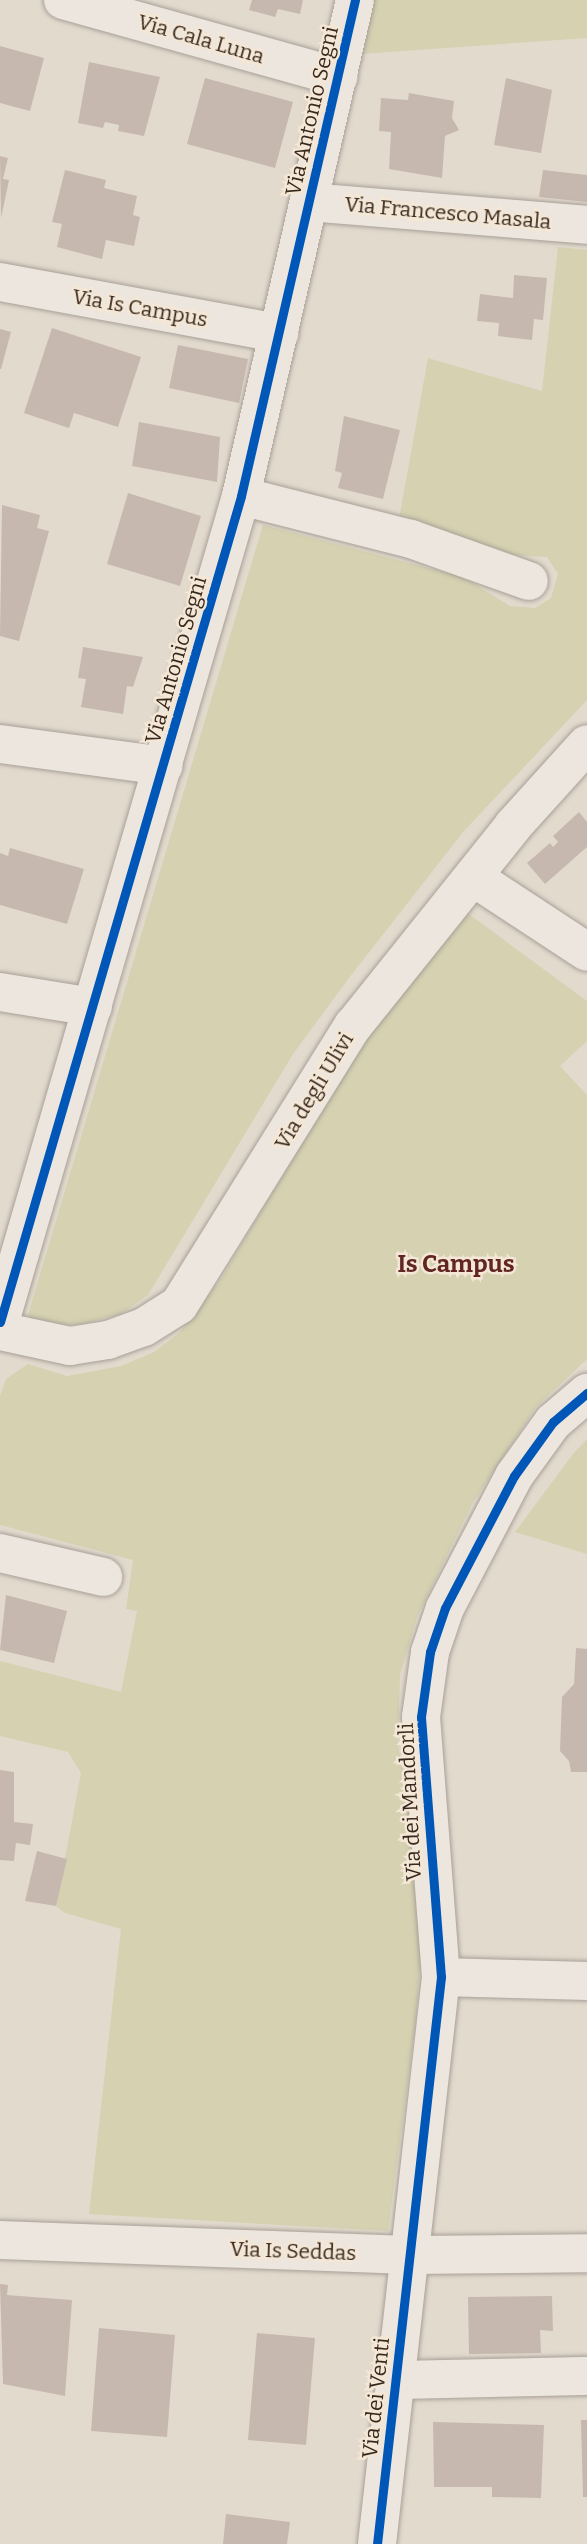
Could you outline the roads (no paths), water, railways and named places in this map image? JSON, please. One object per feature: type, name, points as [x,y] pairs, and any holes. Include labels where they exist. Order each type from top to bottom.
[{"type":"street","name":"Via Cala Luna","points":[[63,0],[338,77]]},
{"type":"street","name":"Via Antonio Segni","points":[[0,1322],[241,496],[355,0]]},
{"type":"street","name":"Via Francesco Masala","points":[[310,202],[587,225]]},
{"type":"street","name":"Via Is Campus","points":[[0,282],[279,333]]},
{"type":"street","points":[[241,496],[411,539],[528,581]]},
{"type":"street","points":[[0,744],[164,766]]},
{"type":"street","name":"Via degli Ulivi","points":[[0,1331],[70,1346],[108,1340],[144,1327],[178,1305],[353,1026],[473,877],[587,744]]},
{"type":"street","points":[[473,877],[587,952]]},
{"type":"street","points":[[0,992],[93,1007]]},
{"type":"street","name":"Via dei Mandorli","points":[[409,2255],[442,1978],[421,1717],[430,1652],[445,1608],[514,1476],[553,1422],[587,1393]]},
{"type":"street","points":[[0,1553],[103,1577]]},
{"type":"street","points":[[442,1978],[587,1981]]},
{"type":"street","name":"Via Is Seddas","points":[[0,2240],[409,2255],[587,2253]]},
{"type":"street","name":"Via dei Venti","points":[[377,2544],[409,2255]]},
{"type":"street","name":"Via dei Venti","points":[[395,2380],[587,2376]]},
{"type":"district","name":"Is Campus","points":[[456,1265]]}]
